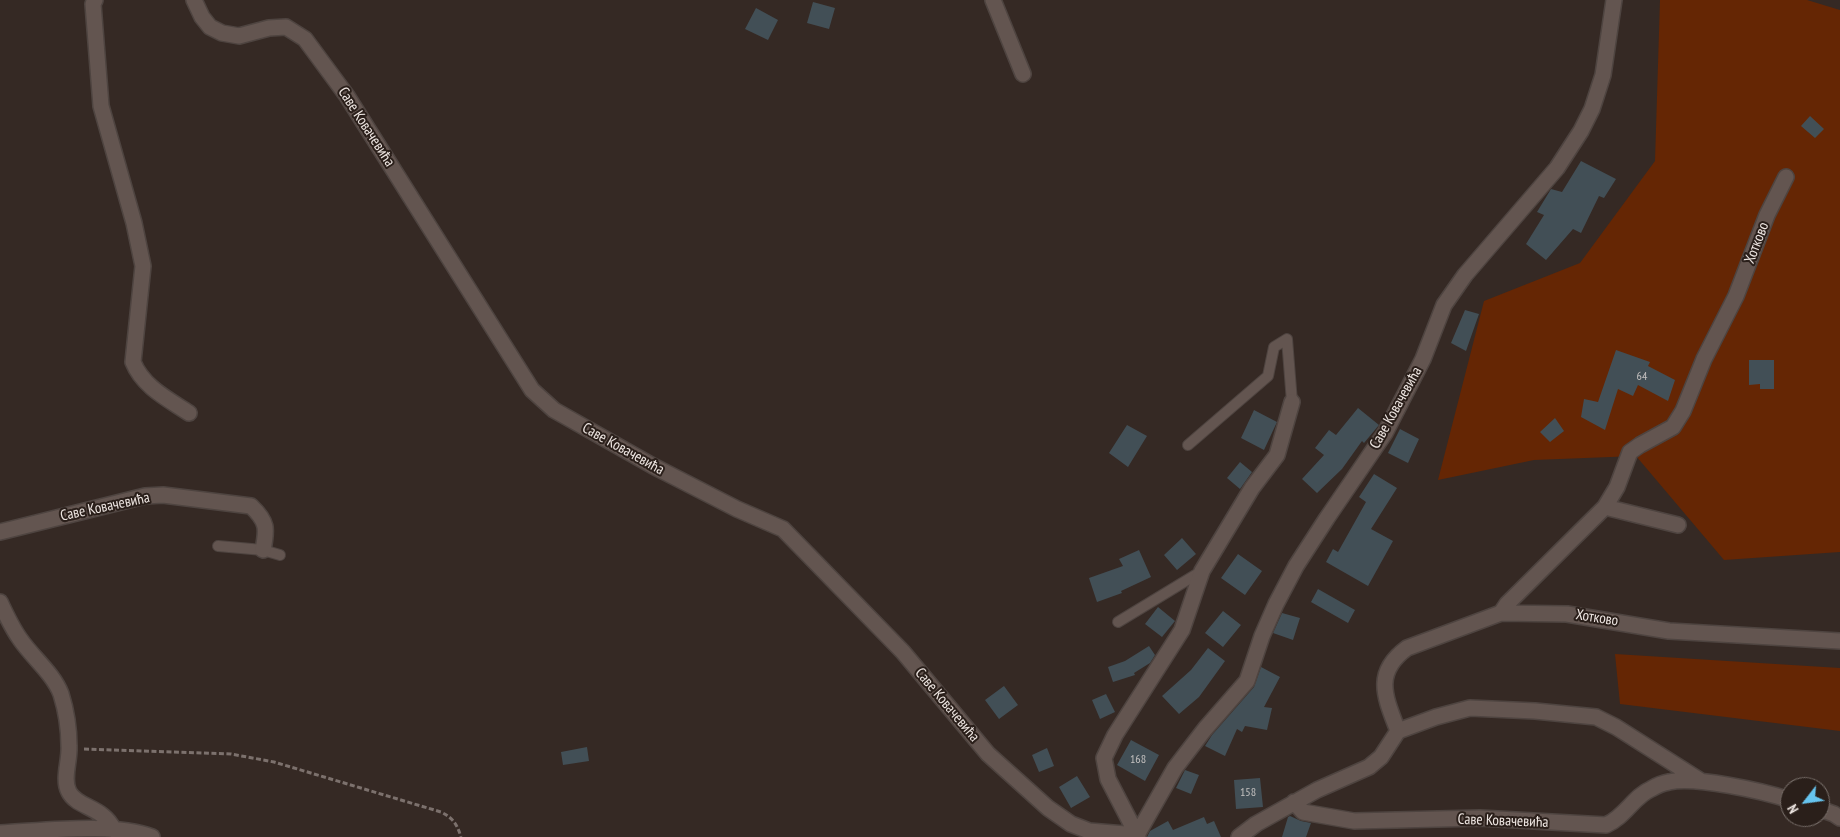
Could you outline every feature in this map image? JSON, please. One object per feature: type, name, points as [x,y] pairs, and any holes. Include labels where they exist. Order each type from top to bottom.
[{"type":"street","points":[[95,0],[93,4],[101,106],[134,223],[143,266],[133,362],[144,382],[189,414]]},
{"type":"street","name":"Саве Ковачевића","points":[[194,0],[202,17],[210,27],[222,34],[239,36],[268,28],[286,27],[305,39],[347,96],[532,390],[554,410],[653,466],[737,509],[783,529],[903,652],[988,754],[1048,808],[1085,834],[1137,836],[1175,768],[1205,729],[1247,681],[1262,636],[1276,604],[1316,534],[1385,433],[1423,359],[1444,305],[1465,275],[1557,168],[1581,131],[1592,109],[1602,76],[1614,0]]},
{"type":"street","points":[[993,0],[1023,74]]},
{"type":"street","name":"Хотково","points":[[1501,613],[1507,604],[1605,507],[1617,487],[1630,452],[1673,427],[1682,411],[1704,359],[1736,296],[1767,215],[1786,177]]},
{"type":"street","points":[[1137,836],[1108,779],[1104,758],[1131,708],[1182,630],[1202,571],[1252,488],[1277,455],[1292,402]]},
{"type":"street","name":"Саве Ковачевића","points":[[0,532],[145,496],[163,495],[251,506],[266,523],[262,550]]},
{"type":"street","points":[[1605,507],[1678,525]]},
{"type":"street","points":[[0,602],[20,639],[53,680],[60,692],[66,714],[70,748],[66,784],[68,791],[73,797],[103,814],[110,821],[114,830]]},
{"type":"street","points":[[1239,837],[1256,824],[1294,802],[1369,767],[1381,757],[1398,731],[1385,696],[1386,669],[1395,657],[1407,648],[1501,613]]},
{"type":"street","name":"Хотково","points":[[1501,613],[1567,614],[1669,631],[1840,641]]},
{"type":"street","name":"Саве Ковачевића","points":[[1398,731],[1436,717],[1470,708],[1535,711],[1596,717],[1616,727],[1701,781]]},
{"type":"street","name":"Саве Ковачевића","points":[[1294,802],[1303,812],[1354,821],[1480,818],[1606,825],[1615,821],[1649,789],[1670,782],[1701,781],[1780,797]]},
{"type":"street","points":[[0,832],[86,833],[114,830],[144,834],[152,837]]},
{"type":"lane","points":[[1188,445],[1268,376],[1274,347],[1287,339],[1292,402]]},
{"type":"lane","points":[[218,546],[262,550],[280,555]]},
{"type":"lane","points":[[1118,622],[1202,571]]},
{"type":"path","points":[[70,748],[231,754],[274,762],[441,812],[451,817],[458,824],[461,837]]},
{"type":"shaded area","points":[[1660,0],[1807,0],[1840,10],[1840,552],[1724,560],[1636,456],[1534,460],[1438,480],[1484,301],[1580,263],[1655,161]]},
{"type":"shaded area","points":[[1615,654],[1840,668],[1840,731],[1620,704]]},
{"type":"building","points":[[813,2],[835,8],[829,29],[807,23]]},
{"type":"building","points":[[756,8],[778,20],[768,40],[745,29]]},
{"type":"building","points":[[1810,116],[1824,129],[1815,138],[1801,126]]},
{"type":"building","points":[[1581,161],[1616,179],[1604,198],[1599,196],[1581,233],[1573,229],[1546,260],[1526,244],[1544,215],[1537,212],[1551,189],[1562,192]]},
{"type":"building","points":[[1465,310],[1479,314],[1466,351],[1451,343]]},
{"type":"building","points":[[1616,350],[1650,362],[1648,366],[1675,380],[1668,401],[1638,385],[1633,396],[1618,389],[1605,430],[1581,417],[1584,399],[1598,402]]},
{"type":"building","points":[[1749,360],[1774,360],[1774,389],[1760,389],[1760,384],[1749,385]]},
{"type":"building","points":[[1358,408],[1379,425],[1364,443],[1362,441],[1342,469],[1317,493],[1302,479],[1324,455],[1315,448],[1329,430],[1336,435]]},
{"type":"building","points":[[1254,410],[1277,422],[1264,450],[1241,438]]},
{"type":"building","points":[[1555,418],[1564,431],[1550,442],[1540,432]]},
{"type":"building","points":[[1127,425],[1147,436],[1128,467],[1109,453]]},
{"type":"building","points":[[1400,429],[1419,439],[1408,463],[1388,453]]},
{"type":"building","points":[[1240,462],[1252,472],[1240,489],[1227,478]]},
{"type":"building","points":[[1374,474],[1397,488],[1371,529],[1393,541],[1368,586],[1326,562],[1333,549],[1338,552],[1366,502],[1359,497]]},
{"type":"building","points":[[1182,538],[1196,554],[1177,570],[1164,555]]},
{"type":"building","points":[[1139,550],[1151,577],[1121,591],[1122,593],[1097,602],[1089,578],[1123,566],[1119,559]]},
{"type":"building","points":[[1238,554],[1262,571],[1245,595],[1221,578]]},
{"type":"building","points":[[1318,589],[1355,610],[1348,623],[1311,602]]},
{"type":"building","points":[[1158,607],[1175,621],[1162,637],[1145,624]]},
{"type":"building","points":[[1223,611],[1241,625],[1223,647],[1205,633]]},
{"type":"building","points":[[1282,613],[1300,618],[1293,640],[1273,633]]},
{"type":"building","points":[[1149,646],[1155,655],[1150,663],[1134,673],[1135,675],[1113,682],[1108,667],[1125,661]]},
{"type":"building","points":[[1208,648],[1225,661],[1199,697],[1179,714],[1162,696],[1191,670]]},
{"type":"building","points":[[1261,667],[1280,677],[1264,707],[1272,708],[1267,730],[1245,726],[1242,732],[1237,729],[1225,756],[1205,746],[1212,735],[1254,687]]},
{"type":"building","points":[[1004,686],[1018,705],[999,719],[985,700]]},
{"type":"building","points":[[1106,694],[1115,712],[1100,719],[1092,700]]},
{"type":"building","points":[[1131,740],[1159,755],[1145,781],[1117,765]]},
{"type":"building","points":[[587,747],[589,761],[563,765],[561,752]]},
{"type":"building","points":[[1047,748],[1054,766],[1039,772],[1032,755]]},
{"type":"building","points":[[1185,770],[1199,775],[1191,794],[1176,788]]},
{"type":"building","points":[[1077,776],[1090,797],[1071,808],[1059,787]]},
{"type":"building","points":[[1260,778],[1263,807],[1236,809],[1234,780]]},
{"type":"building","points":[[1204,817],[1207,824],[1214,821],[1221,837],[1147,837],[1150,831],[1168,821],[1173,830]]},
{"type":"building","points":[[1288,817],[1311,823],[1306,837],[1282,837]]}]
